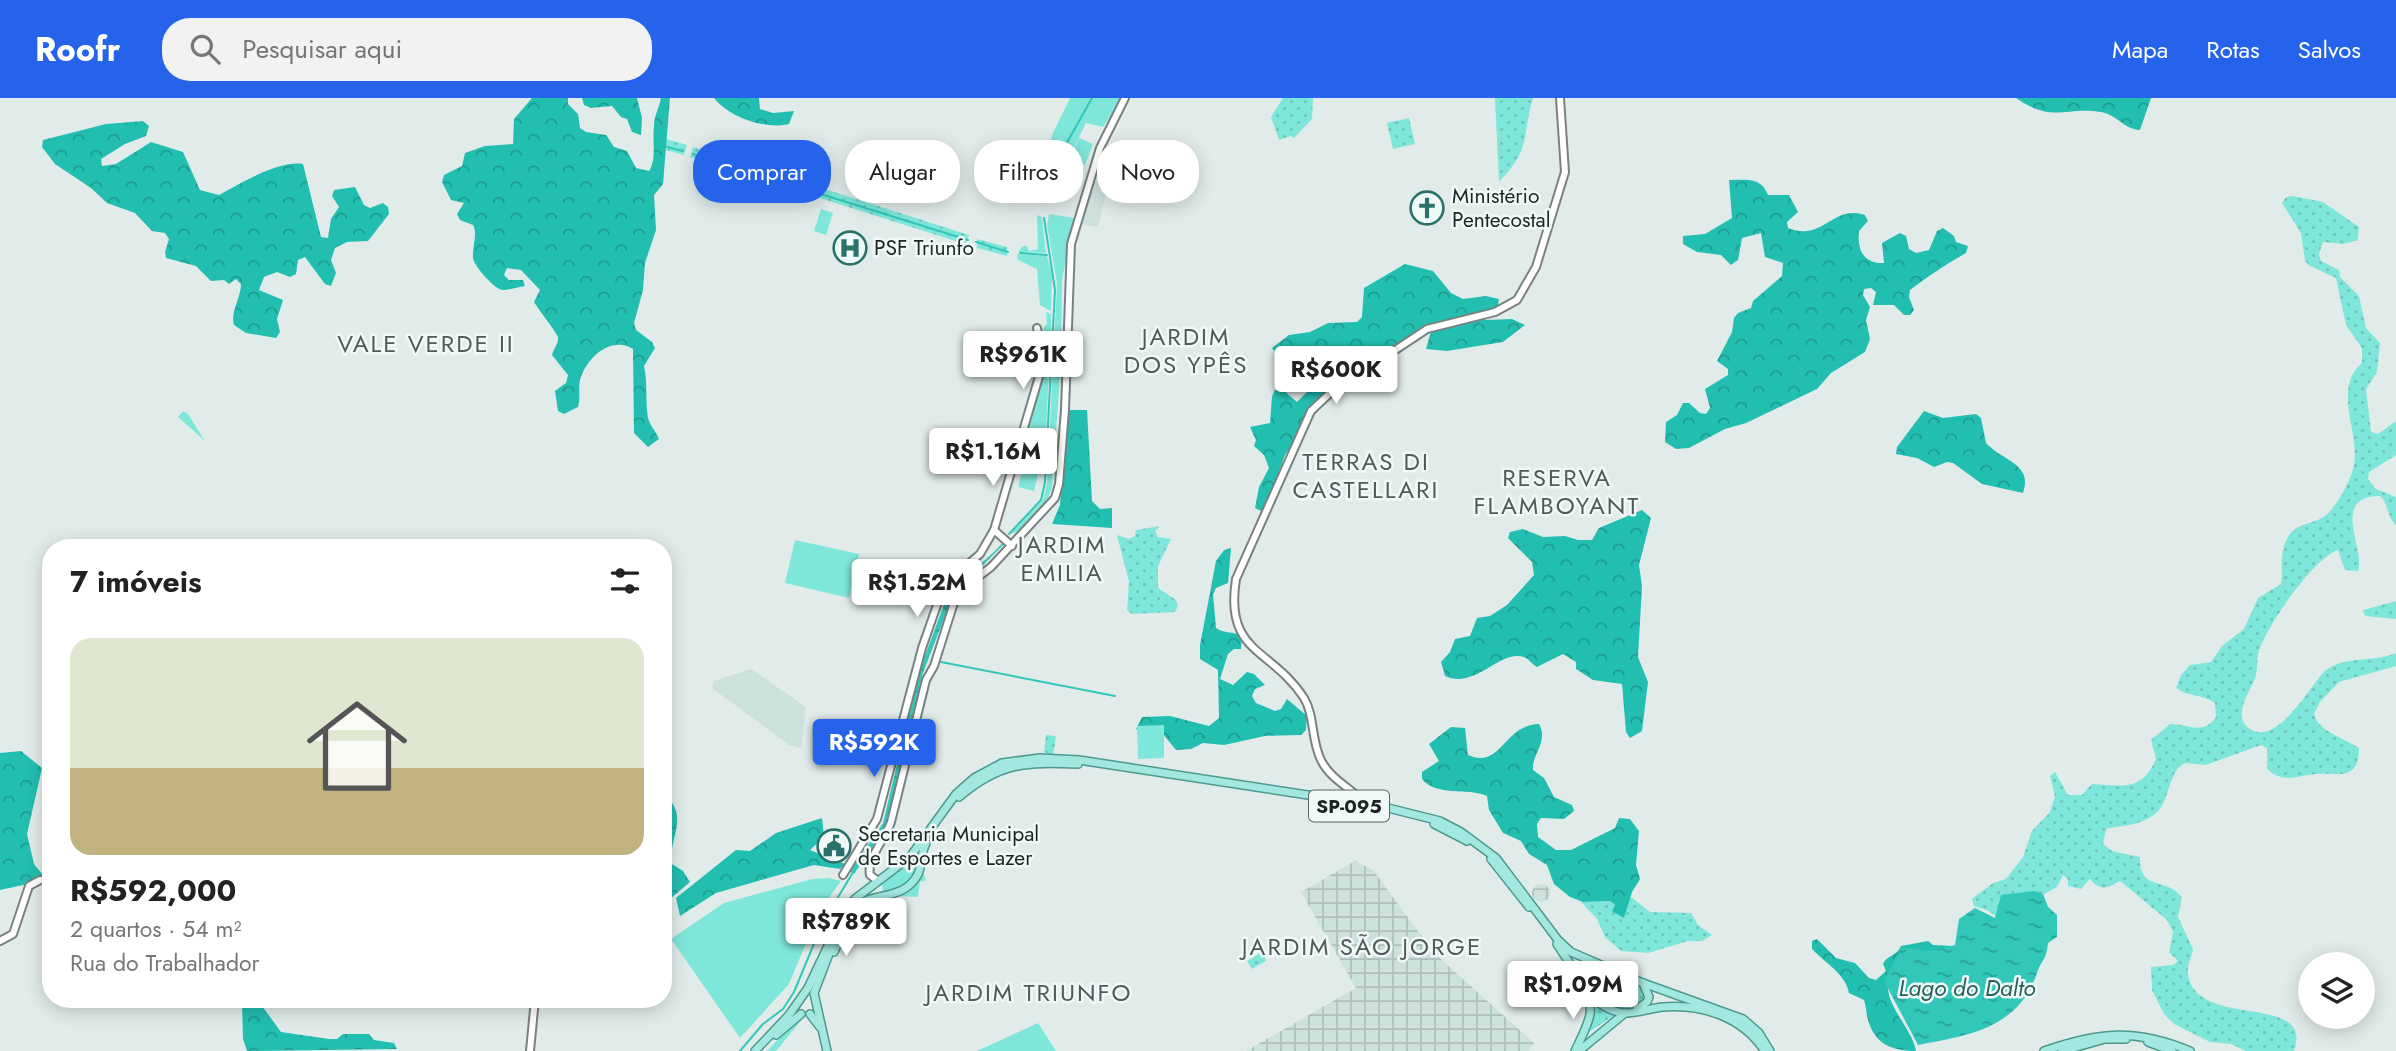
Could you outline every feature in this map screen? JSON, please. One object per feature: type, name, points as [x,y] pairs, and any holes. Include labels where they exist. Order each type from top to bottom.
[{"type":"main road","name":"SP-095","points":[[755,1051],[803,995],[845,910],[877,881],[905,863],[956,794],[986,770],[1015,760],[1079,760],[1354,802],[1418,818],[1469,842],[1492,860],[1564,953],[1587,990],[1607,1008],[1629,1012]]},
{"type":"main road","name":"SP-095","points":[[815,1002],[855,905],[864,899],[887,898],[914,881],[920,868],[921,852],[949,807],[978,781],[1003,768],[1018,765],[1084,765],[1427,817],[1461,832],[1489,852],[1510,873],[1558,940],[1582,959],[1643,984],[1743,1018],[1759,1033],[1770,1051]]},
{"type":"main road","points":[[905,863],[920,868]]},
{"type":"main road","points":[[877,881],[881,897]]},
{"type":"main road","points":[[1577,1051],[1590,1014],[1587,990],[1590,973],[1606,968]]},
{"type":"main road","points":[[1577,1051],[1629,1012],[1647,1002],[1648,992],[1643,984]]},
{"type":"main road","points":[[803,995],[815,1002],[827,1051]]},
{"type":"main road","points":[[810,1014],[815,1002]]},
{"type":"main road","points":[[795,1007],[801,1014]]},
{"type":"main road","points":[[1629,1012],[1661,1007],[1697,1009],[1741,1024],[1765,1051]]},
{"type":"main road","points":[[761,1051],[801,1014],[810,1014]]},
{"type":"main road","points":[[810,1014],[822,1030]]},
{"type":"main road","points":[[2044,1051],[2080,1038],[2115,1034],[2144,1037],[2190,1051]]},
{"type":"main road","points":[[2062,1051],[2105,1039],[2131,1038],[2172,1051]]},
{"type":"street","points":[[1368,807],[1331,774],[1320,758],[1305,700],[1238,629],[1232,603],[1236,579],[1311,411],[1329,394],[1427,329],[1495,312],[1517,300],[1526,288],[1543,247],[1564,172],[1560,98]]},
{"type":"street","points":[[1124,101],[1127,114]]},
{"type":"street","points":[[877,881],[870,875],[869,867],[886,839],[926,680],[934,666],[957,593],[1012,546],[1055,498],[1059,484],[1065,406],[1073,235],[1111,124],[1124,101]]},
{"type":"street","points":[[843,875],[877,819],[922,648],[944,585],[980,554],[994,530],[1043,363],[1037,328]]},
{"type":"street","points":[[994,530],[1012,546]]},
{"type":"street","points":[[1354,793],[1354,802]]},
{"type":"street","points":[[0,941],[13,934],[29,886],[42,880]]},
{"type":"street","points":[[530,1051],[534,1008]]},
{"type":"shaded area","points":[[1070,98],[1122,98],[1103,127],[1086,123],[1078,140],[1051,140]]},
{"type":"shaded area","points":[[1283,98],[1313,98],[1312,119],[1294,138],[1291,136],[1279,140],[1271,117]]},
{"type":"shaded area","points":[[1495,98],[1533,98],[1521,151],[1499,182]]},
{"type":"shaded area","points":[[1409,118],[1415,144],[1393,149],[1387,123]]},
{"type":"shaded area","points":[[1079,138],[1093,144],[1085,165],[1083,140],[1078,140]]},
{"type":"shaded area","points":[[666,139],[687,145],[684,155],[666,150]]},
{"type":"shaded area","points":[[1097,177],[1097,203],[1104,203],[1098,227],[1081,224]]},
{"type":"shaded area","points":[[831,191],[845,195],[845,203],[869,203],[969,235],[965,244],[831,202]]},
{"type":"shaded area","points":[[2286,197],[2323,202],[2359,227],[2358,240],[2344,244],[2323,242],[2319,254],[2321,261],[2339,270],[2340,277],[2359,296],[2366,328],[2380,343],[2377,372],[2366,389],[2371,432],[2378,434],[2396,421],[2396,455],[2369,472],[2368,479],[2376,489],[2396,497],[2396,525],[2380,496],[2365,498],[2356,505],[2353,526],[2358,571],[2345,570],[2338,550],[2317,565],[2293,593],[2260,648],[2256,675],[2242,710],[2244,724],[2261,732],[2272,729],[2293,712],[2325,671],[2333,666],[2396,653],[2396,666],[2339,682],[2320,702],[2314,714],[2326,730],[2359,748],[2358,759],[2351,771],[2285,778],[2267,769],[2267,748],[2261,745],[2206,765],[2185,763],[2175,773],[2163,803],[2154,815],[2131,825],[2106,829],[2103,844],[2112,851],[2140,857],[2141,868],[2148,880],[2168,887],[2182,897],[2178,917],[2193,949],[2188,974],[2196,991],[2211,1002],[2272,1015],[2287,1022],[2296,1033],[2294,1051],[2246,1051],[2231,1044],[2210,1042],[2174,1024],[2164,1014],[2152,990],[2151,967],[2173,965],[2178,961],[2169,952],[2173,932],[2167,920],[2120,881],[2104,888],[2090,879],[2081,889],[2068,886],[2068,879],[2063,875],[2057,887],[1999,919],[1989,911],[1974,906],[1972,899],[1993,883],[2006,879],[2023,857],[2032,831],[2050,812],[2055,796],[2050,776],[2055,772],[2068,795],[2082,795],[2092,784],[2130,785],[2150,770],[2156,759],[2151,740],[2170,724],[2201,728],[2211,723],[2216,717],[2215,703],[2176,688],[2181,675],[2190,665],[2211,662],[2222,646],[2244,629],[2258,598],[2281,584],[2283,551],[2291,533],[2294,529],[2326,515],[2337,503],[2350,479],[2355,452],[2349,411],[2349,385],[2353,373],[2362,363],[2362,348],[2346,325],[2336,278],[2305,261],[2301,233],[2282,203]]},
{"type":"shaded area","points":[[821,209],[833,213],[826,235],[814,231]]},
{"type":"shaded area","points":[[1049,214],[1074,218],[1062,280],[1061,362],[1052,487],[1042,508],[1030,522],[1024,528],[1011,533],[1043,500],[1047,483],[1057,284],[1047,225]]},
{"type":"shaded area","points":[[1037,215],[1042,217],[1046,253],[1018,252],[1023,246],[1027,246],[1029,251],[1038,249]]},
{"type":"shaded area","points":[[977,239],[1007,247],[1007,256],[977,248]]},
{"type":"shaded area","points":[[1017,254],[1047,256],[1052,274],[1051,311],[1040,305],[1037,269],[1018,260]]},
{"type":"shaded area","points":[[1046,312],[1051,314],[1051,328],[1046,432],[1029,429],[1046,367],[1043,329],[1047,323]]},
{"type":"shaded area","points":[[183,411],[188,414],[205,441],[178,417]]},
{"type":"shaded area","points":[[1032,434],[1046,439],[1034,491],[1018,487]]},
{"type":"shaded area","points":[[1160,526],[1155,531],[1158,537],[1171,539],[1158,566],[1158,588],[1176,600],[1178,606],[1175,612],[1132,614],[1127,610],[1129,582],[1117,535],[1129,539],[1135,536],[1136,530]]},
{"type":"shaded area","points":[[795,540],[859,554],[849,598],[785,583]]},
{"type":"shaded area","points":[[2396,601],[2396,619],[2365,616],[2363,610]]},
{"type":"shaded area","points":[[751,669],[806,707],[801,748],[789,745],[712,688],[714,681]]},
{"type":"shaded area","points":[[1164,725],[1164,758],[1138,759],[1137,726]]},
{"type":"shaded area","points":[[1046,735],[1056,736],[1053,756],[1044,752]]},
{"type":"shaded area","points":[[1355,861],[1373,870],[1434,953],[1534,1043],[1528,1051],[1246,1051],[1356,988],[1301,892]]},
{"type":"shaded area","points":[[914,868],[916,872],[910,880],[893,891],[883,893],[882,884],[902,869]]},
{"type":"shaded area","points":[[924,874],[926,880],[920,882],[918,897],[894,896]]},
{"type":"shaded area","points":[[829,878],[841,881],[820,910],[789,984],[740,1038],[672,938],[724,903],[812,879]]},
{"type":"shaded area","points":[[1537,884],[1545,884],[1550,893],[1548,900],[1537,902],[1532,897],[1532,889]]},
{"type":"shaded area","points":[[1631,897],[1650,912],[1691,913],[1698,925],[1712,935],[1702,941],[1688,941],[1648,953],[1621,951],[1605,937],[1597,919],[1581,902],[1610,901],[1615,905]]},
{"type":"shaded area","points":[[1265,950],[1266,961],[1252,969],[1247,961]]},
{"type":"shaded area","points":[[1605,974],[1642,988],[1646,1003],[1634,1010],[1607,1006],[1591,990],[1591,981],[1596,975]]},
{"type":"shaded area","points":[[1597,1006],[1615,1015],[1586,1034]]},
{"type":"shaded area","points":[[804,1017],[776,1051],[767,1051],[794,1022]]},
{"type":"shaded area","points":[[1038,1023],[1056,1051],[977,1051]]},
{"type":"green space","points":[[532,98],[568,98],[568,104],[578,114],[580,128],[586,132],[606,135],[614,147],[627,151],[636,168],[649,171],[654,155],[656,115],[661,98],[670,98],[663,184],[654,195],[656,230],[645,263],[643,290],[634,323],[636,330],[652,342],[655,348],[644,366],[648,418],[659,439],[648,447],[634,433],[633,349],[625,345],[616,345],[600,351],[583,372],[578,407],[564,414],[558,411],[555,391],[566,383],[568,375],[552,355],[558,337],[534,302],[540,290],[521,270],[507,268],[504,275],[509,280],[523,280],[525,286],[511,289],[499,289],[485,277],[473,258],[473,225],[460,220],[457,214],[464,203],[451,200],[442,182],[444,175],[462,166],[465,153],[485,146],[513,144],[514,119]]},
{"type":"green space","points":[[582,98],[637,98],[642,118],[641,135],[632,132],[627,119],[621,117],[612,106],[591,108],[584,105]]},
{"type":"green space","points":[[714,98],[759,98],[760,109],[773,113],[794,111],[789,124],[769,125],[738,116]]},
{"type":"green space","points":[[2016,98],[2151,98],[2140,130],[2101,112],[2050,112],[2029,106]]},
{"type":"green space","points":[[143,121],[149,126],[146,136],[125,144],[101,159],[102,166],[116,164],[151,142],[183,152],[200,190],[219,195],[272,169],[283,165],[303,164],[321,237],[328,238],[331,219],[339,207],[332,196],[334,190],[355,187],[364,205],[370,208],[383,203],[388,207],[389,214],[368,241],[347,242],[335,248],[331,260],[336,273],[331,286],[325,284],[305,257],[298,260],[296,274],[290,277],[277,272],[264,277],[259,290],[283,300],[277,319],[280,332],[276,338],[246,333],[234,325],[233,320],[241,284],[236,279],[229,284],[224,280],[211,281],[196,266],[166,258],[169,239],[165,233],[152,231],[135,213],[107,203],[91,188],[55,164],[42,147],[43,140],[106,124]]},
{"type":"green space","points":[[1729,180],[1757,182],[1768,195],[1789,195],[1798,212],[1787,222],[1788,228],[1811,230],[1844,214],[1865,215],[1868,221],[1859,231],[1860,249],[1866,258],[1877,263],[1884,263],[1882,243],[1900,233],[1906,236],[1909,249],[1916,253],[1929,250],[1937,231],[1943,228],[1954,236],[1956,242],[1968,246],[1966,253],[1910,290],[1909,297],[1914,310],[1910,315],[1904,315],[1894,305],[1873,305],[1876,292],[1871,288],[1864,289],[1863,295],[1870,307],[1866,320],[1870,339],[1865,352],[1831,373],[1817,389],[1746,423],[1725,429],[1689,448],[1676,449],[1665,442],[1666,422],[1677,415],[1683,403],[1689,403],[1700,413],[1706,414],[1710,408],[1705,389],[1728,375],[1728,369],[1717,361],[1732,332],[1734,318],[1738,313],[1751,308],[1753,301],[1782,276],[1783,263],[1765,257],[1761,233],[1742,238],[1738,260],[1731,265],[1721,255],[1697,252],[1683,244],[1683,236],[1705,234],[1732,218]]},
{"type":"green space","points":[[1405,264],[1433,271],[1451,293],[1463,299],[1486,296],[1499,299],[1498,306],[1487,314],[1485,320],[1512,319],[1525,325],[1503,342],[1447,351],[1426,349],[1431,331],[1383,354],[1316,406],[1285,455],[1266,506],[1261,511],[1255,508],[1259,487],[1269,468],[1264,455],[1254,446],[1256,440],[1250,427],[1270,423],[1275,390],[1282,389],[1297,402],[1326,373],[1316,364],[1302,364],[1284,371],[1280,366],[1281,359],[1272,348],[1289,335],[1310,332],[1328,323],[1357,322],[1362,317],[1364,288]]},
{"type":"green space","points":[[1066,410],[1087,410],[1092,501],[1100,509],[1112,508],[1112,528],[1052,524],[1060,505]]},
{"type":"green space","points":[[1924,411],[1943,418],[1976,414],[1981,418],[1986,443],[2024,475],[2023,493],[1982,484],[1953,463],[1947,462],[1934,467],[1917,458],[1896,454],[1897,447]]},
{"type":"green space","points":[[1642,510],[1651,518],[1639,565],[1642,586],[1638,657],[1648,682],[1642,731],[1630,738],[1626,732],[1622,684],[1593,680],[1576,669],[1576,662],[1563,654],[1537,667],[1524,657],[1515,656],[1467,678],[1445,676],[1441,662],[1450,652],[1455,639],[1470,636],[1477,618],[1490,616],[1507,605],[1534,575],[1532,562],[1508,538],[1510,532],[1523,529],[1543,537],[1565,536],[1592,540],[1599,528]]},
{"type":"green space","points":[[1231,548],[1228,583],[1216,588],[1213,594],[1216,628],[1242,636],[1241,649],[1234,649],[1228,654],[1220,679],[1233,685],[1247,672],[1254,674],[1265,685],[1255,689],[1252,696],[1256,703],[1275,711],[1281,709],[1287,699],[1307,716],[1306,730],[1301,735],[1265,736],[1224,745],[1203,743],[1191,749],[1176,750],[1163,734],[1142,733],[1136,729],[1142,717],[1170,716],[1209,726],[1219,718],[1218,670],[1200,659],[1200,645],[1216,561],[1224,550]]},
{"type":"green space","points":[[1539,724],[1542,737],[1533,770],[1544,778],[1554,797],[1572,805],[1574,811],[1564,819],[1541,818],[1537,824],[1538,837],[1556,850],[1571,850],[1615,828],[1619,818],[1630,819],[1639,831],[1636,865],[1640,879],[1632,892],[1624,918],[1612,911],[1615,905],[1610,901],[1583,902],[1570,897],[1554,884],[1547,865],[1529,854],[1521,841],[1503,833],[1489,810],[1487,796],[1435,788],[1422,779],[1422,772],[1439,761],[1429,744],[1451,727],[1465,728],[1468,755],[1479,758],[1496,752],[1518,731]]},
{"type":"green space","points":[[21,751],[42,768],[27,834],[34,864],[42,874],[42,881],[0,890],[0,753]]},
{"type":"green space","points":[[672,802],[676,810],[672,850]]},
{"type":"green space","points":[[822,818],[824,837],[810,850],[845,864],[840,869],[814,865],[716,893],[680,916],[676,898],[736,850],[750,851],[776,833]]},
{"type":"green space","points":[[672,864],[683,871],[690,882],[672,897]]},
{"type":"green space","points":[[1817,939],[1836,958],[1855,963],[1869,978],[1876,980],[1886,971],[1883,964],[1885,961],[1901,946],[1928,941],[1933,945],[1954,946],[1888,982],[1894,1008],[1910,1034],[1916,1051],[1891,1047],[1878,1039],[1870,1025],[1864,1000],[1849,993],[1839,974],[1812,949],[1812,941]]},
{"type":"green space","points":[[242,1008],[263,1008],[281,1032],[329,1039],[337,1039],[343,1034],[369,1034],[374,1040],[394,1043],[397,1049],[247,1051],[243,1039]]},
{"type":"water","points":[[1005,543],[953,595],[923,673],[885,829],[854,874],[850,872],[883,823],[919,672],[946,599],[958,583]]},
{"type":"water","name":"Lago do Dalto","points":[[2035,891],[2043,894],[2048,907],[2057,915],[2057,937],[2048,943],[2045,957],[2029,991],[2018,1006],[1990,1026],[1918,1045],[1884,981],[1902,948],[1932,951],[1955,945],[1959,919],[1975,908],[1995,918],[2001,895]]},
{"type":"waterway","points":[[1068,140],[1092,98]]},
{"type":"waterway","points":[[667,147],[683,151]]},
{"type":"waterway","points":[[831,197],[968,240]]},
{"type":"waterway","points":[[1009,534],[1041,500],[1045,482],[1055,290],[1044,218]]},
{"type":"waterway","points":[[976,242],[1008,252]]},
{"type":"waterway","points":[[1020,253],[1047,255]]},
{"type":"waterway","points":[[941,662],[1115,696]]},
{"type":"waterway","points":[[740,1051],[763,1024],[783,1009],[794,992],[823,922],[852,874]]},
{"type":"place","name":"Ministério Pentecostal","points":[[1427,208]]},
{"type":"place","name":"PSF Triunfo","points":[[850,248]]},
{"type":"place","name":"Secretaria Municipal de Esportes e Lazer","points":[[834,846]]},
{"type":"district","name":"VALE VERDE II","points":[[426,343]]},
{"type":"district","name":"JARDIM DOS YPÊS","points":[[1186,350]]},
{"type":"district","name":"TERRAS DI CASTELLARI","points":[[1366,475]]},
{"type":"district","name":"RESERVA FLAMBOYANT","points":[[1557,491]]},
{"type":"district","name":"JARDIM EMILIA","points":[[1062,558]]},
{"type":"district","name":"JARDIM SÃO JORGE","points":[[1362,946]]},
{"type":"district","name":"JARDIM TRIUNFO","points":[[1029,992]]}]
